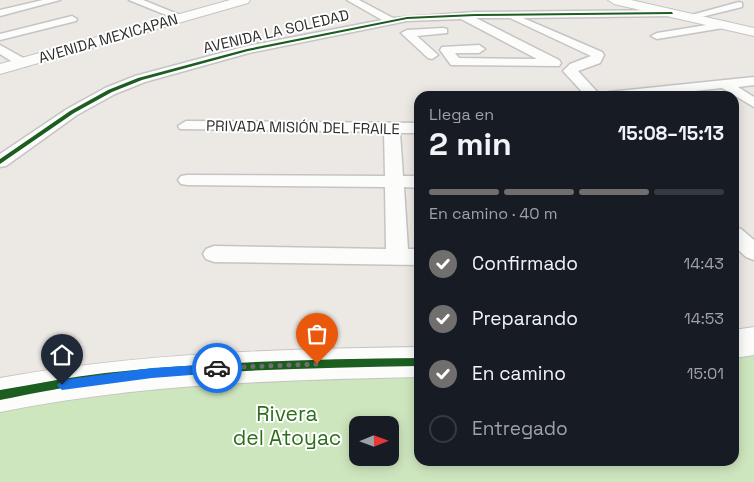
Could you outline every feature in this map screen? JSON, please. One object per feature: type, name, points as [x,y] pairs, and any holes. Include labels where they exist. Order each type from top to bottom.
[{"type":"street","points":[[0,13],[55,0]]},
{"type":"street","points":[[134,0],[180,17]]},
{"type":"street","name":"AVENIDA MEXICAPAN","points":[[0,69],[244,0]]},
{"type":"street","points":[[355,1],[372,0]]},
{"type":"street","points":[[614,0],[754,32]]},
{"type":"street","points":[[689,17],[743,6],[721,0]]},
{"type":"street","points":[[355,1],[390,20]]},
{"type":"street","name":"AVENIDA LA SOLEDAD","points":[[0,162],[72,112],[110,91],[140,79],[248,50],[390,20],[463,15],[672,13]]},
{"type":"street","points":[[463,15],[486,29],[555,63],[462,63],[455,62],[448,54],[481,53]]},
{"type":"street","points":[[508,15],[598,55],[596,60],[575,67],[570,71],[571,75],[589,91]]},
{"type":"street","points":[[0,37],[72,19]]},
{"type":"street","points":[[657,36],[725,25]]},
{"type":"street","points":[[432,55],[407,33],[486,29]]},
{"type":"street","points":[[0,49],[23,63]]},
{"type":"street","points":[[656,91],[754,81]]},
{"type":"street","points":[[724,84],[736,91]]},
{"type":"street","points":[[739,93],[754,102]]},
{"type":"street","name":"PRIVADA MISIÓN DEL FRAILE","points":[[186,126],[414,128]]},
{"type":"street","points":[[392,128],[396,257]]},
{"type":"street","points":[[187,180],[414,182]]},
{"type":"street","points":[[224,254],[414,257]]},
{"type":"street","points":[[739,343],[754,341]]},
{"type":"street","points":[[0,395],[26,389],[152,373],[317,364],[414,362]]},
{"type":"green space","name":"Rivera del Atoyac","points":[[754,337],[754,482],[0,482],[0,401],[414,365],[414,466],[739,466],[739,338]]},
{"type":"cycle path","points":[[0,162],[72,112],[110,91],[140,79],[247,50],[407,18],[475,15],[672,13]]},
{"type":"cycle path","points":[[0,395],[51,385],[155,372],[208,368],[414,362]]},
{"type":"way so far","points":[[217,368],[317,364]]},
{"type":"route","points":[[62,385],[152,373],[217,368]]}]
